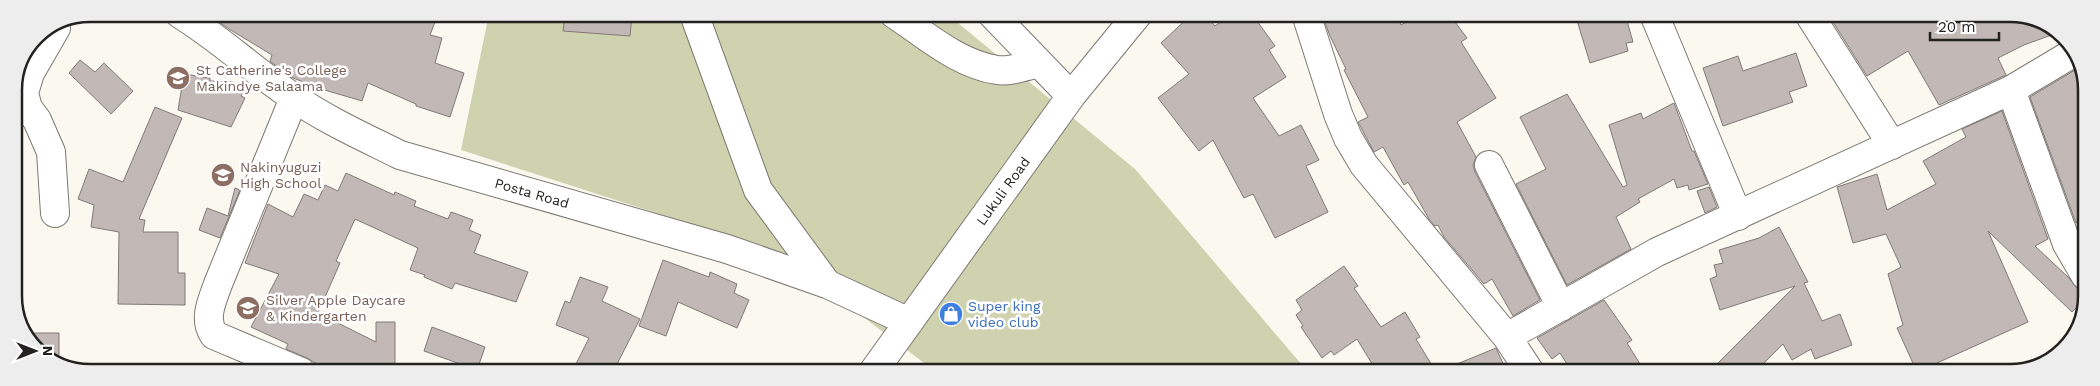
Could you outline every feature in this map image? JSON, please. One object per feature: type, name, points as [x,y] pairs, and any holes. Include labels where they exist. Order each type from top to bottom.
[{"type":"street","name":"Posta Road","points":[[198,22],[241,60],[294,98],[361,136],[400,155],[727,248],[827,284],[909,322]]},
{"type":"street","points":[[697,22],[758,190],[827,284]]},
{"type":"street","points":[[906,22],[960,59],[997,70],[1007,70],[1039,63]]},
{"type":"street","points":[[1000,22],[1071,96]]},
{"type":"street","name":"Lukuli Road","points":[[880,364],[1071,96],[1131,22]]},
{"type":"street","points":[[1309,22],[1338,114],[1348,138],[1364,165],[1507,337],[1525,364]]},
{"type":"street","points":[[1657,22],[1738,216]]},
{"type":"street","points":[[1814,22],[1892,145]]},
{"type":"street","points":[[52,35],[30,73],[24,93],[28,108],[37,120],[51,152],[55,213]]},
{"type":"street","points":[[1507,337],[1657,252],[2011,90],[2067,56]]},
{"type":"street","points":[[2011,90],[2064,238],[2078,262]]},
{"type":"street","points":[[282,364],[214,335],[208,326],[209,310],[218,284],[294,98]]},
{"type":"street","points":[[1489,165],[1560,307]]},
{"type":"green space","points":[[487,22],[957,22],[1135,169],[1301,364],[925,364],[777,252],[461,150]]},
{"type":"building","points":[[219,22],[435,22],[430,35],[442,38],[435,63],[464,73],[450,117],[416,106],[416,104],[368,83],[362,101],[318,88],[291,77],[270,61],[272,55]]},
{"type":"building","points":[[564,22],[631,22],[630,36],[563,31]]},
{"type":"building","points":[[1183,22],[1211,22],[1215,26],[1221,22],[1258,22],[1275,46],[1269,50],[1286,77],[1253,98],[1279,136],[1301,125],[1319,160],[1306,166],[1328,212],[1275,238],[1253,194],[1244,198],[1213,140],[1199,151],[1158,98],[1189,74],[1161,43]]},
{"type":"building","points":[[1325,22],[1400,22],[1401,25],[1406,22],[1455,22],[1467,38],[1461,42],[1496,98],[1457,122],[1476,157],[1473,165],[1475,172],[1540,300],[1513,316],[1492,279],[1484,284],[1444,237],[1438,225],[1435,226],[1429,219],[1408,182],[1404,185],[1383,147],[1374,152],[1358,122],[1368,117],[1344,70],[1346,69]]},
{"type":"building","points":[[1577,22],[1627,22],[1633,42],[1626,43],[1628,51],[1590,63]]},
{"type":"building","points":[[1833,22],[1959,22],[1961,26],[1969,22],[2009,22],[2027,25],[2049,36],[2024,45],[1998,58],[2006,75],[1939,105],[1908,51],[1867,76]]},
{"type":"building","points":[[1796,53],[1807,86],[1789,92],[1793,102],[1723,126],[1703,68],[1738,56],[1743,71]]},
{"type":"building","points":[[80,60],[95,72],[104,63],[133,91],[111,114],[69,73]]},
{"type":"building","points":[[2074,70],[2078,91],[2078,222],[2076,223],[2030,97]]},
{"type":"building","points":[[184,74],[210,78],[210,81],[233,82],[245,89],[241,96],[245,98],[231,127],[178,110]]},
{"type":"building","points":[[1567,94],[1623,187],[1627,185],[1609,125],[1641,113],[1643,119],[1674,103],[1692,151],[1694,151],[1708,184],[1689,190],[1688,185],[1677,188],[1674,179],[1638,199],[1640,202],[1616,217],[1631,249],[1567,285],[1516,184],[1546,169],[1520,117]]},
{"type":"building","points":[[155,107],[182,118],[139,219],[145,220],[143,232],[178,232],[178,273],[185,273],[185,305],[118,304],[119,232],[91,227],[94,205],[78,199],[89,169],[123,182]]},
{"type":"building","points":[[2002,111],[2048,239],[2035,246],[2078,289],[2077,304],[2072,312],[1988,231],[2028,322],[1935,364],[1913,364],[1897,328],[1903,325],[1888,274],[1901,267],[1886,234],[1853,243],[1837,187],[1877,174],[1887,210],[1936,184],[1923,161],[1966,137],[1962,129]]},
{"type":"building","points":[[346,173],[394,195],[395,192],[416,201],[414,206],[448,219],[451,212],[473,220],[469,230],[481,235],[474,253],[528,272],[516,302],[455,283],[452,289],[424,277],[425,275],[410,270],[418,248],[355,219],[336,261],[340,263],[318,313],[376,342],[376,322],[395,322],[395,364],[317,364],[286,349],[288,344],[251,327],[279,274],[245,263],[268,204],[293,217],[304,194],[318,200],[325,185],[338,191]]},
{"type":"building","points":[[1709,187],[1717,207],[1705,213],[1697,191]]},
{"type":"building","points":[[235,188],[240,190],[220,238],[199,230],[207,208],[228,216]]},
{"type":"building","points":[[1779,227],[1808,282],[1804,283],[1822,321],[1840,314],[1852,345],[1815,359],[1811,349],[1792,360],[1783,344],[1763,364],[1717,364],[1795,286],[1720,310],[1710,279],[1717,276],[1714,265],[1723,263],[1719,250],[1759,238]]},
{"type":"building","points":[[663,260],[709,277],[710,272],[737,284],[734,293],[749,300],[737,328],[678,302],[666,336],[639,326]]},
{"type":"building","points":[[1344,266],[1358,286],[1354,288],[1381,327],[1405,312],[1420,337],[1416,339],[1431,364],[1372,364],[1357,339],[1334,355],[1331,351],[1322,358],[1301,327],[1303,326],[1296,315],[1302,310],[1296,300]]},
{"type":"building","points":[[580,277],[608,287],[602,301],[640,319],[617,364],[576,364],[589,338],[556,325],[565,301],[570,303]]},
{"type":"building","points":[[1604,300],[1632,340],[1627,343],[1640,364],[1567,364],[1560,353],[1552,359],[1537,338]]},
{"type":"building","points":[[432,327],[485,347],[479,364],[460,364],[424,351]]},
{"type":"building","points":[[1496,348],[1503,364],[1457,364]]},
{"type":"place","name":"St Catherine's College Makindye Salaama","points":[[178,78]]},
{"type":"place","name":"Nakinyuguzi High School","points":[[223,175]]},
{"type":"place","name":"Silver Apple Daycare & Kindergarten","points":[[248,308]]},
{"type":"place","name":"Super king video club","points":[[951,314]]}]
